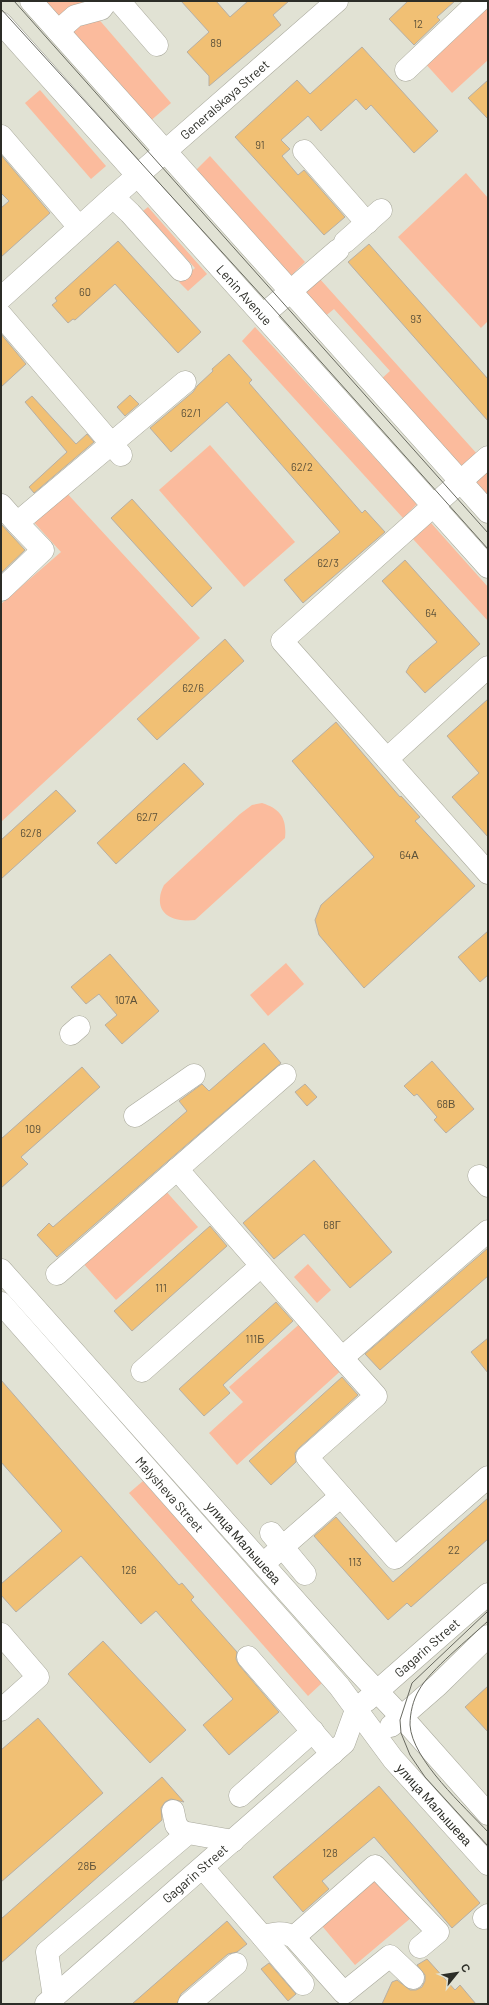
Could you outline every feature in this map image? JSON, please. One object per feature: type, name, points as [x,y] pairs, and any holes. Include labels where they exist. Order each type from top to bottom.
[{"type":"main road","points":[[31,1],[488,512]]},
{"type":"main road","points":[[58,31],[75,16],[101,9],[107,1]]},
{"type":"main road","points":[[120,1],[157,45]]},
{"type":"main road","name":"Generalskaya Street","points":[[1,298],[113,197],[337,1]]},
{"type":"main road","points":[[406,70],[479,1]]},
{"type":"main road","name":"Lenin Avenue","points":[[1,23],[488,567]]},
{"type":"main road","points":[[1,136],[80,227]]},
{"type":"main road","points":[[263,315],[374,216],[304,151]]},
{"type":"main road","points":[[113,197],[130,213],[181,270]]},
{"type":"main road","points":[[1,315],[117,450]]},
{"type":"main road","points":[[17,523],[117,450],[185,382]]},
{"type":"main road","points":[[488,457],[282,641],[488,873]]},
{"type":"main road","points":[[1,505],[43,550],[1,590]]},
{"type":"main road","points":[[387,759],[488,667]]},
{"type":"main road","points":[[135,1116],[194,1075]]},
{"type":"main road","points":[[57,1274],[285,1075]]},
{"type":"main road","points":[[177,1170],[376,1396],[307,1457],[395,1558],[488,1477]]},
{"type":"main road","points":[[342,1358],[487,1233]]},
{"type":"main road","points":[[142,1371],[261,1266]]},
{"type":"main road","name":"улица Малышева","points":[[1,1270],[376,1691],[488,1814]]},
{"type":"main road","name":"улица Малышева","points":[[1,1303],[331,1676],[393,1759],[488,1864]]},
{"type":"main road","points":[[263,1564],[276,1540],[341,1496]]},
{"type":"main road","points":[[276,1540],[305,1574]]},
{"type":"main road","name":"Gagarin Street","points":[[50,2000],[233,1842],[338,1748],[356,1710],[488,1594]]},
{"type":"main road","points":[[1,1634],[38,1677],[1,1710]]},
{"type":"main road","name":"Gagarin Street","points":[[338,1748],[377,1736],[402,1718],[488,1636]]},
{"type":"main road","points":[[248,1657],[313,1731],[338,1748]]},
{"type":"main road","points":[[240,1796],[313,1731]]},
{"type":"main road","points":[[173,1811],[176,1825],[185,1835]]},
{"type":"main road","points":[[50,2000],[47,1952],[188,1833],[233,1842]]},
{"type":"main road","points":[[294,1937],[375,1866],[438,1932],[420,1947]]},
{"type":"main road","points":[[203,1868],[303,1984]]},
{"type":"main road","points":[[263,1937],[275,1933],[288,1934],[294,1937],[344,1994],[390,1956],[412,1978]]},
{"type":"main road","points":[[190,2004],[236,1964]]},
{"type":"shaded area","points":[[46,1],[83,1],[171,103],[148,123]]},
{"type":"shaded area","points":[[482,5],[488,11],[488,60],[452,93],[423,61]]},
{"type":"shaded area","points":[[40,90],[106,166],[91,179],[25,103]]},
{"type":"shaded area","points":[[210,156],[305,262],[288,279],[193,173]]},
{"type":"shaded area","points":[[466,173],[488,198],[488,321],[481,328],[398,237]]},
{"type":"shaded area","points":[[148,207],[207,274],[188,291],[179,282],[195,268],[143,211]]},
{"type":"shaded area","points":[[319,278],[478,455],[460,471],[379,381],[390,371],[334,309],[323,318],[302,294]]},
{"type":"shaded area","points":[[255,327],[417,504],[403,518],[242,341]]},
{"type":"shaded area","points":[[210,445],[295,542],[244,587],[159,490]]},
{"type":"shaded area","points":[[488,472],[488,502],[472,485]]},
{"type":"shaded area","points":[[64,490],[200,638],[1,822],[1,604],[61,552],[31,519]]},
{"type":"shaded area","points":[[431,523],[488,587],[488,621],[413,539]]},
{"type":"shaded area","points":[[262,803],[274,808],[284,820],[285,838],[195,920],[177,919],[166,914],[160,905],[160,895],[164,885],[240,814],[252,805]]},
{"type":"shaded area","points":[[286,963],[304,984],[268,1016],[250,995]]},
{"type":"shaded area","points":[[164,1189],[198,1227],[116,1300],[82,1262]]},
{"type":"shaded area","points":[[308,1264],[331,1290],[317,1303],[294,1277]]},
{"type":"shaded area","points":[[304,1320],[346,1366],[237,1465],[209,1433],[243,1402],[229,1387]]},
{"type":"shaded area","points":[[143,1481],[322,1683],[308,1696],[129,1493]]},
{"type":"shaded area","points":[[374,1872],[412,1917],[355,1965],[317,1920]]},
{"type":"building","points":[[181,1],[216,1],[230,17],[248,1],[289,1],[273,15],[281,25],[209,86],[209,76],[187,52],[209,32]]},
{"type":"building","points":[[408,1],[455,1],[437,17],[440,20],[414,45],[389,19]]},
{"type":"building","points":[[362,47],[438,131],[414,153],[371,105],[366,110],[356,99],[321,131],[308,116],[281,140],[290,149],[282,156],[298,175],[304,170],[345,217],[324,235],[235,137],[297,80],[310,94]]},
{"type":"building","points":[[488,80],[488,119],[468,98]]},
{"type":"building","points":[[1,155],[50,213],[1,257],[1,208],[9,201],[1,193]]},
{"type":"building","points":[[118,241],[201,332],[178,353],[115,284],[75,320],[73,319],[68,323],[52,305],[57,301],[55,298]]},
{"type":"building","points":[[369,244],[488,379],[488,421],[348,262]]},
{"type":"building","points":[[1,334],[26,364],[1,387]]},
{"type":"building","points":[[229,354],[252,380],[249,383],[362,513],[365,510],[385,532],[303,603],[284,580],[340,532],[227,402],[171,452],[150,428],[193,392],[197,386],[213,371],[212,369]]},
{"type":"building","points":[[130,395],[139,404],[125,416],[117,407]]},
{"type":"building","points":[[32,396],[76,444],[87,434],[94,442],[34,493],[29,487],[67,452],[25,402]]},
{"type":"building","points":[[132,499],[212,588],[192,607],[111,518]]},
{"type":"building","points":[[1,524],[25,550],[1,573]]},
{"type":"building","points":[[405,560],[480,644],[425,693],[406,672],[410,665],[437,642],[382,581]]},
{"type":"building","points":[[225,639],[244,661],[157,740],[137,719]]},
{"type":"building","points":[[488,699],[488,837],[452,797],[479,773],[447,736]]},
{"type":"building","points":[[336,722],[400,797],[401,796],[420,817],[415,821],[475,886],[364,988],[319,935],[315,920],[321,905],[374,857],[292,761]]},
{"type":"building","points":[[184,763],[204,784],[116,864],[97,843]]},
{"type":"building","points":[[56,790],[76,811],[1,879],[1,840]]},
{"type":"building","points":[[488,931],[488,975],[480,982],[458,957]]},
{"type":"building","points":[[110,954],[159,1011],[122,1044],[105,1025],[117,1015],[99,994],[86,1004],[71,987]]},
{"type":"building","points":[[264,1043],[281,1063],[57,1257],[37,1235],[49,1223],[53,1227],[187,1111],[179,1101],[202,1084],[209,1091]]},
{"type":"building","points":[[432,1061],[474,1109],[446,1133],[434,1120],[437,1117],[417,1094],[414,1096],[404,1086]]},
{"type":"building","points":[[82,1067],[100,1087],[21,1157],[28,1164],[1,1188],[1,1139]]},
{"type":"building","points":[[305,1084],[317,1097],[307,1106],[295,1092]]},
{"type":"building","points":[[314,1160],[392,1252],[350,1288],[304,1234],[274,1259],[243,1223]]},
{"type":"building","points":[[210,1226],[227,1246],[132,1331],[114,1311]]},
{"type":"building","points":[[488,1248],[488,1276],[380,1370],[365,1354]]},
{"type":"building","points":[[276,1302],[293,1321],[223,1385],[230,1393],[204,1416],[179,1389]]},
{"type":"building","points":[[488,1338],[488,1373],[471,1352]]},
{"type":"building","points":[[342,1377],[358,1395],[299,1448],[295,1453],[296,1462],[271,1485],[249,1461]]},
{"type":"building","points":[[1,1380],[179,1585],[182,1583],[194,1597],[191,1600],[237,1652],[236,1659],[239,1665],[279,1712],[229,1755],[203,1725],[233,1699],[156,1611],[141,1624],[81,1556],[16,1612],[1,1595],[1,1584],[62,1531],[1,1462]]},
{"type":"building","points":[[488,1498],[488,1539],[411,1607],[407,1603],[388,1620],[314,1536],[336,1517],[393,1582]]},
{"type":"building","points":[[103,1641],[186,1730],[150,1763],[68,1674]]},
{"type":"building","points":[[488,1686],[488,1732],[465,1707]]},
{"type":"building","points":[[38,1718],[103,1793],[1,1882],[1,1750]]},
{"type":"building","points":[[162,1777],[184,1802],[171,1799],[165,1802],[161,1808],[162,1820],[1,1963],[1,1919]]},
{"type":"building","points":[[379,1786],[480,1903],[452,1928],[374,1837],[322,1881],[329,1889],[303,1912],[273,1877]]},
{"type":"building","points":[[227,1921],[247,1944],[237,1952],[228,1954],[181,1994],[177,2004],[132,2004]]},
{"type":"building","points":[[427,1959],[455,1990],[460,1985],[476,2004],[382,2004],[392,1982],[397,1980],[410,1990],[416,1990],[422,1987],[425,1981],[425,1975],[417,1965]]},
{"type":"building","points":[[269,1963],[296,1994],[288,2001],[261,1969]]},
{"type":"tram line","points":[[14,1],[488,533]]},
{"type":"tram line","points":[[1,9],[272,307],[488,549]]},
{"type":"tram line","points":[[488,1611],[412,1683],[400,1720],[401,1733],[410,1755],[425,1777],[488,1846]]},
{"type":"tram line","points":[[488,1621],[451,1654],[424,1682],[417,1694],[411,1711],[410,1725],[413,1739],[429,1768],[488,1832]]}]
